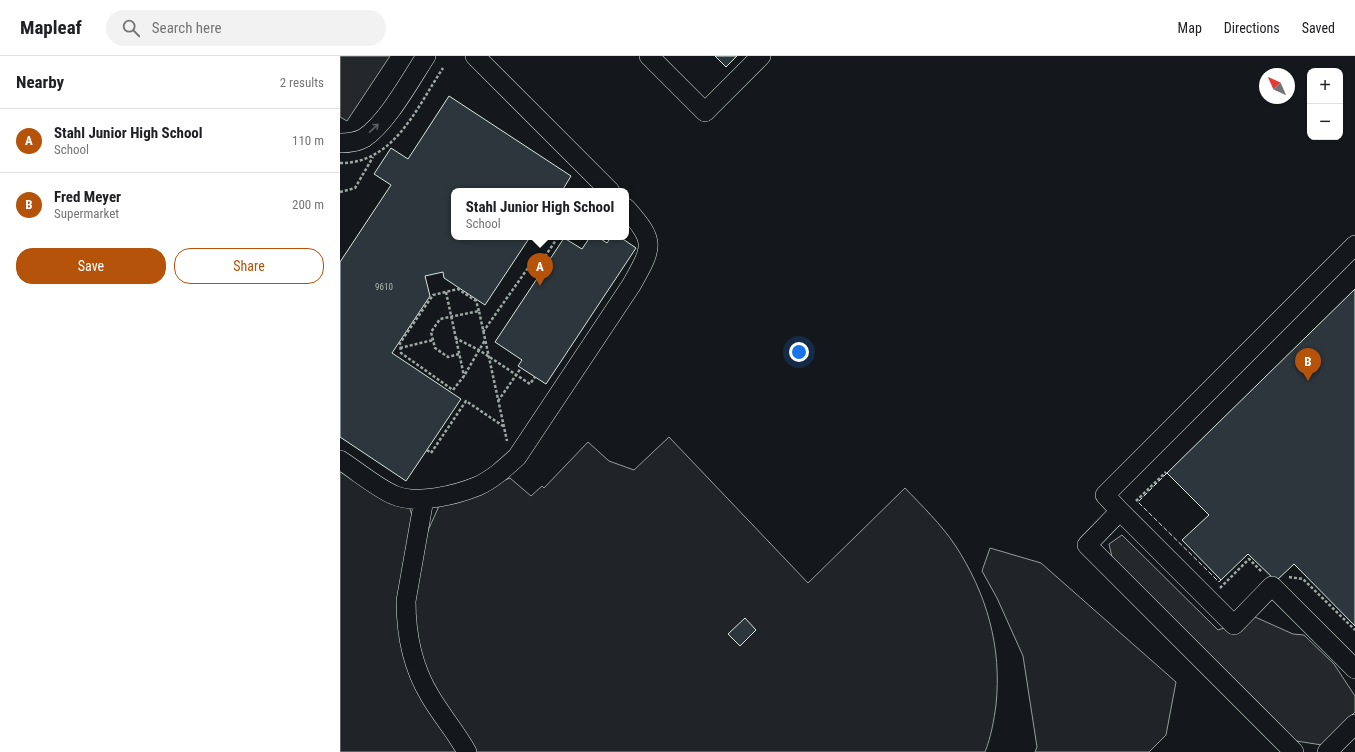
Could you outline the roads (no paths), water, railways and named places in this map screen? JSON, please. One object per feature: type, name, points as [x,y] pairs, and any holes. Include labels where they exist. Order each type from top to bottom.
[{"type":"lane","points":[[340,143],[347,143],[363,138],[378,126],[426,56]]},
{"type":"lane","points":[[474,56],[607,188]]},
{"type":"lane","points":[[648,56],[705,112],[761,56]]},
{"type":"lane","points":[[340,460],[394,495],[410,499],[424,499],[478,486],[499,473],[517,457],[632,284],[645,260],[649,242],[643,227],[629,211]]},
{"type":"lane","points":[[1355,245],[1105,495],[1127,507],[1234,625],[1272,586],[1355,669]]},
{"type":"lane","points":[[424,499],[406,601],[406,618],[415,662],[429,695],[467,752]]},
{"type":"lane","points":[[1127,507],[1087,545],[1294,752]]},
{"type":"lane","points":[[1327,752],[1355,724]]},
{"type":"place","name":"Stahl Junior High School","points":[[540,286]]},
{"type":"place","name":"Fred Meyer","points":[[1308,381]]}]
